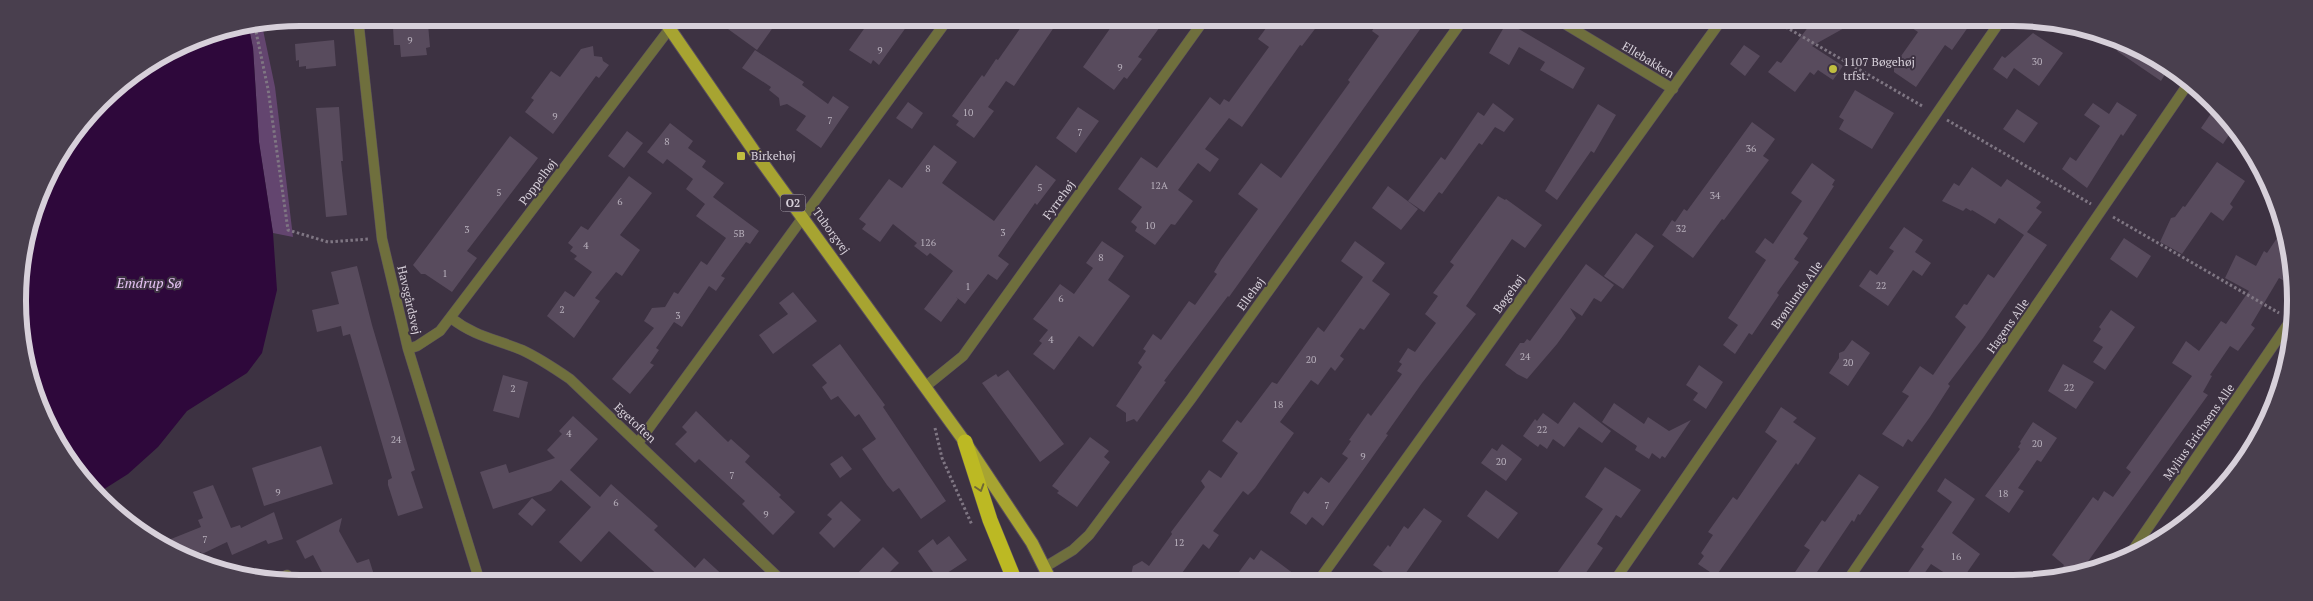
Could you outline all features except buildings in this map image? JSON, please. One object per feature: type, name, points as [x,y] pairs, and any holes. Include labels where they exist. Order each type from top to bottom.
[{"type":"highway","points":[[965,442],[990,520],[1012,575]]},
{"type":"main road","name":"Tuborgvej","points":[[673,26],[754,151],[926,386],[1002,495],[1048,575]]},
{"type":"street","name":"Havsgårdsvej","points":[[359,26],[382,239],[408,349],[478,575]]},
{"type":"street","name":"Poppelhøj","points":[[408,349],[433,337],[451,318],[667,26]]},
{"type":"street","points":[[638,443],[944,26]]},
{"type":"street","name":"Fyrrehøj","points":[[926,386],[963,356],[1200,26]]},
{"type":"street","name":"Ellehøj","points":[[1045,567],[1073,550],[1090,535],[1196,392],[1458,26]]},
{"type":"street","name":"Ellebakken","points":[[1568,26],[1673,89]]},
{"type":"street","name":"Bøgehøj","points":[[1323,575],[1717,26]]},
{"type":"street","name":"Brønlunds Alle","points":[[1618,575],[1997,26]]},
{"type":"street","name":"Hagens Alle","points":[[1851,575],[2185,88]]},
{"type":"street","name":"Egetoften","points":[[451,318],[465,330],[522,350],[546,362],[570,379],[776,575]]},
{"type":"street","name":"Mylius Erichsens Alle","points":[[2136,545],[2286,318]]},
{"type":"path","points":[[1785,26],[2286,318]]},
{"type":"path","points":[[256,31],[268,89],[288,230],[328,242],[382,239]]},
{"type":"path","points":[[934,422],[942,458],[976,534]]},
{"type":"shaded area","points":[[263,29],[275,87],[293,237],[273,233],[259,142],[253,48],[250,32]]},
{"type":"water","name":"Emdrup Sø","points":[[250,32],[253,48],[259,142],[273,233],[277,290],[262,353],[247,373],[187,411],[158,447],[128,474],[103,490],[72,453],[47,405],[32,354],[27,318],[27,283],[36,230],[47,196],[72,148],[94,120],[120,94],[148,72],[179,55],[212,41]]},
{"type":"place","name":"1107 Bøgehøj trfst.","points":[[1833,69]]},
{"type":"place","name":"Birkehøj","points":[[741,156]]}]
